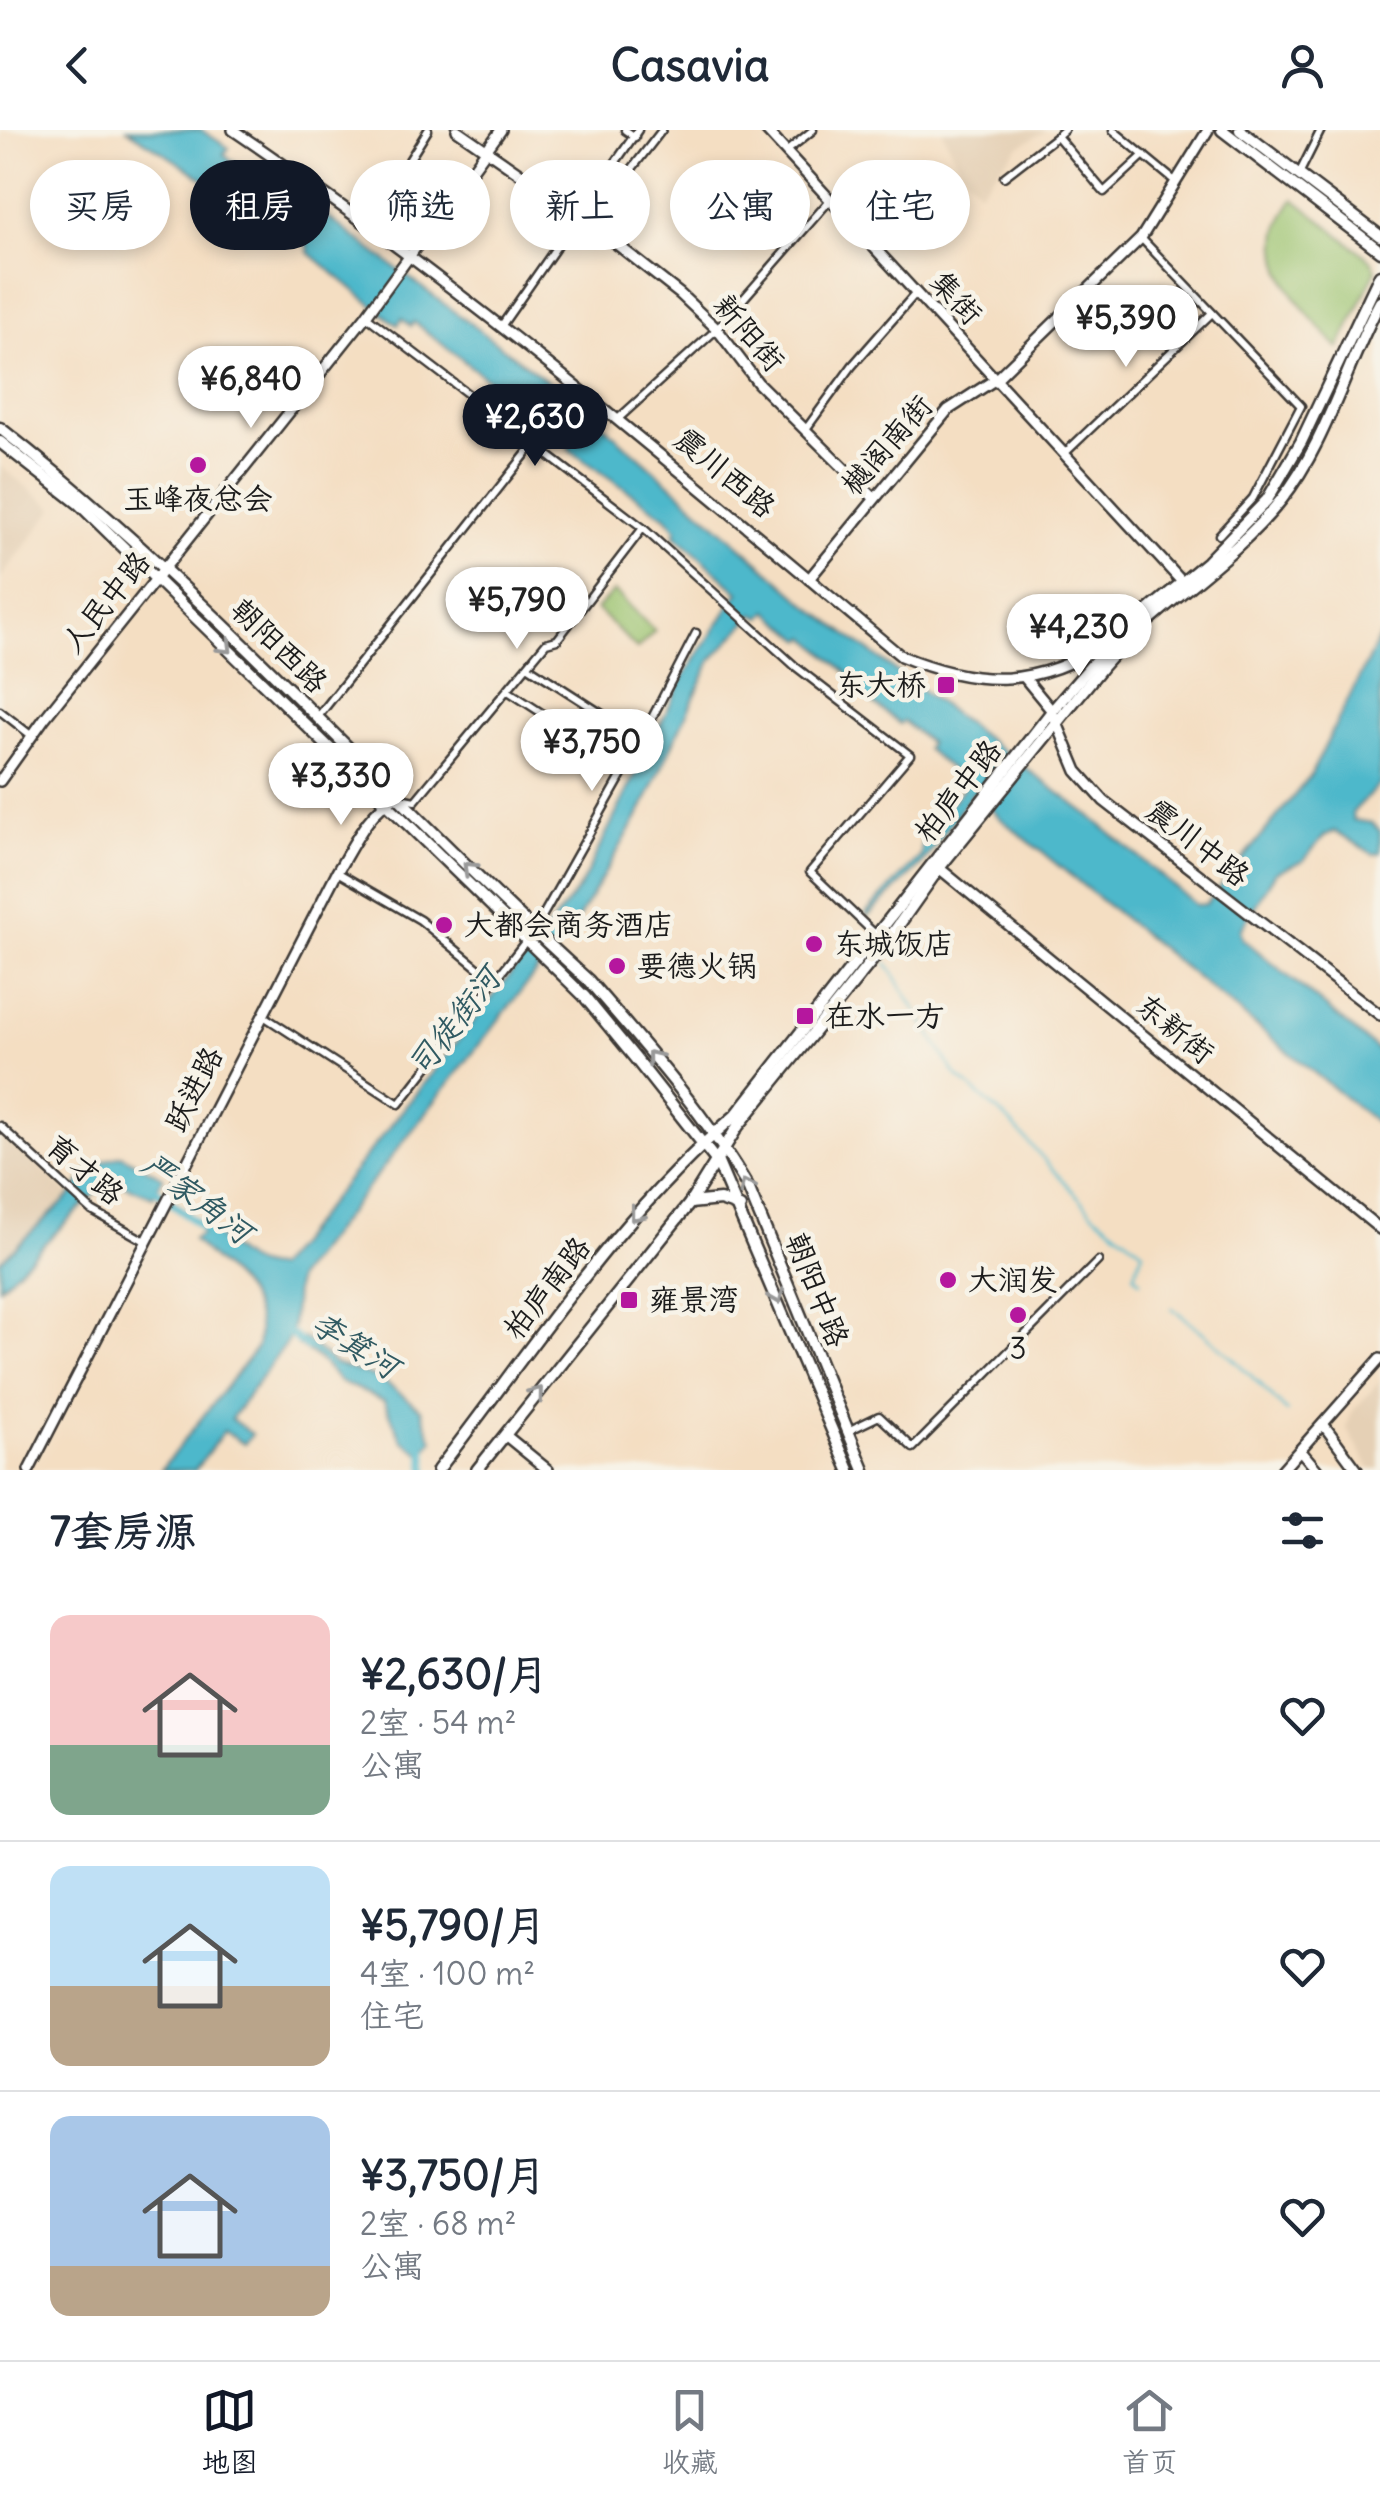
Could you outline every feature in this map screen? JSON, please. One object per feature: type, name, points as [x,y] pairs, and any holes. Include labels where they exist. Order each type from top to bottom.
[{"type":"main road","points":[[1222,130],[1380,236]]},
{"type":"main road","points":[[1240,130],[1380,251]]},
{"type":"main road","name":"柏庐中路","points":[[702,1143],[736,1116],[1037,741],[1058,722],[1117,650],[1248,522],[1285,472],[1380,274]]},
{"type":"main road","name":"柏庐中路","points":[[1037,741],[1052,711],[1114,638],[1228,559],[1289,490],[1380,302]]},
{"type":"main road","name":"朝阳西路","points":[[0,428],[87,496],[384,803],[584,996],[702,1143]]},
{"type":"main road","name":"朝阳西路","points":[[0,442],[161,574],[317,718],[588,980],[714,1134]]},
{"type":"main road","name":"柏庐中路","points":[[718,1163],[973,820]]},
{"type":"main road","name":"朝阳中路","points":[[714,1134],[748,1187],[864,1470]]},
{"type":"main road","name":"朝阳中路","points":[[702,1143],[718,1163],[740,1207],[849,1470]]},
{"type":"main road","name":"柏庐南路","points":[[438,1470],[643,1206],[702,1143]]},
{"type":"main road","name":"柏庐南路","points":[[477,1470],[718,1163]]},
{"type":"main road","points":[[690,1203],[720,1200],[740,1207]]},
{"type":"street","name":"震川西路","points":[[233,130],[350,213]]},
{"type":"street","points":[[409,160],[428,130]]},
{"type":"street","name":"新阳街","points":[[458,130],[510,166]]},
{"type":"street","name":"人民中路","points":[[0,781],[366,316],[501,130]]},
{"type":"street","points":[[617,160],[637,133],[625,130]]},
{"type":"street","points":[[639,160],[662,130]]},
{"type":"street","name":"集街","points":[[766,130],[830,198]]},
{"type":"street","points":[[787,151],[813,130]]},
{"type":"street","points":[[1113,130],[1176,182]]},
{"type":"street","name":"樾阁南街","points":[[809,579],[948,410],[996,378],[1141,238],[1208,130]]},
{"type":"street","points":[[1296,181],[1321,130]]},
{"type":"street","points":[[1004,177],[1061,133],[1104,192],[1144,156]]},
{"type":"street","points":[[620,418],[717,329],[830,200]]},
{"type":"street","points":[[1141,238],[1301,406],[1253,498],[1219,535]]},
{"type":"street","name":"震川西路","points":[[402,250],[620,418],[901,656],[949,676],[985,681],[1024,676],[1088,655],[1114,638]]},
{"type":"street","points":[[502,325],[552,250]]},
{"type":"street","name":"新阳街","points":[[622,250],[717,329],[758,382],[874,498]]},
{"type":"street","name":"集街","points":[[878,250],[1185,586]]},
{"type":"street","points":[[806,429],[852,366],[916,292]]},
{"type":"street","points":[[1065,454],[1212,313]]},
{"type":"street","points":[[366,316],[644,528],[752,630],[910,755],[810,872],[878,936]]},
{"type":"street","points":[[317,718],[532,445]]},
{"type":"street","points":[[384,803],[396,798],[415,801],[546,643],[557,640],[644,528]]},
{"type":"street","points":[[536,933],[696,633]]},
{"type":"street","points":[[528,667],[641,739]]},
{"type":"street","name":"震川中路","points":[[1024,676],[1052,711],[1077,772],[1104,801],[1380,1015]]},
{"type":"street","points":[[508,690],[626,768]]},
{"type":"street","points":[[0,711],[32,736]]},
{"type":"street","name":"跃进路","points":[[29,1470],[260,1014],[336,872],[384,803]]},
{"type":"street","name":"东新街","points":[[939,868],[1380,1229]]},
{"type":"street","points":[[336,872],[420,920],[496,982]]},
{"type":"street","points":[[260,1014],[399,1104],[528,944]]},
{"type":"street","name":"育才路","points":[[0,1126],[86,1206],[145,1241]]},
{"type":"street","points":[[847,1431],[879,1416],[913,1448],[1098,1261]]},
{"type":"street","points":[[1282,1470],[1380,1359]]},
{"type":"street","points":[[1323,1424],[1357,1470]]},
{"type":"street","points":[[504,1434],[548,1470]]},
{"type":"street","points":[[1300,1450],[1317,1470]]},
{"type":"shaded area","points":[[942,130],[1047,130],[1018,147],[979,191],[970,180],[970,160],[956,160]]},
{"type":"shaded area","points":[[0,466],[54,508],[0,579]]},
{"type":"shaded area","points":[[0,1130],[71,1195],[0,1261]]},
{"type":"shaded area","points":[[1380,1381],[1380,1470],[1371,1470],[1346,1427],[1353,1411]]},
{"type":"green space","points":[[1294,199],[1371,260],[1376,270],[1339,348],[1296,298],[1278,260],[1282,220]]},
{"type":"green space","points":[[614,591],[655,631],[637,649],[596,609]]},
{"type":"water","points":[[128,130],[201,130],[229,148],[224,154],[230,160],[190,160],[190,170]]},
{"type":"water","points":[[330,219],[350,234],[350,250],[372,250],[585,409],[810,607],[1090,816],[1196,905],[1206,904],[1310,776],[1380,636],[1380,784],[1352,813],[1353,820],[1372,823],[1380,831],[1380,853],[1373,854],[1335,831],[1324,836],[1303,861],[1276,872],[1240,930],[1243,939],[1380,1052],[1380,1126],[1001,819],[974,791],[922,864],[867,917],[866,913],[921,856],[922,841],[967,783],[926,749],[929,743],[903,721],[900,724],[859,692],[861,685],[807,637],[803,640],[768,611],[761,618],[754,614],[711,661],[642,810],[579,917],[296,1279],[287,1342],[231,1419],[252,1434],[244,1444],[224,1431],[195,1470],[161,1470],[257,1347],[256,1312],[250,1299],[193,1240],[208,1228],[239,1255],[266,1267],[276,1268],[289,1253],[580,887],[684,676],[739,592],[674,534],[677,530],[666,517],[568,449],[571,445],[562,438],[563,433],[532,407],[528,411],[414,322],[411,326],[402,319],[398,325],[308,252],[330,250]]},
{"type":"water","points":[[121,1155],[163,1177],[153,1197],[116,1182],[102,1187],[0,1287],[0,1261],[71,1195],[91,1166]]},
{"type":"water","points":[[303,1338],[335,1364],[381,1379],[421,1409],[433,1441],[422,1454],[402,1440],[384,1401],[339,1381],[319,1359],[298,1345]]},
{"type":"waterway","points":[[887,963],[955,1074],[1009,1121],[1093,1213],[1143,1251],[1134,1275],[1140,1281]]},
{"type":"waterway","name":"严家角河","points":[[150,1185],[213,1237]]},
{"type":"waterway","points":[[1172,1308],[1232,1358],[1287,1412]]},
{"type":"waterway","name":"李箕河","points":[[282,1328],[307,1347]]},
{"type":"waterway","name":"李箕河","points":[[423,1445],[426,1470]]},
{"type":"place","name":"玉峰夜总会","points":[[198,465]]},
{"type":"place","name":"东大桥","points":[[946,685]]},
{"type":"place","name":"大都会商务酒店","points":[[444,925]]},
{"type":"place","name":"东城饭店","points":[[814,944]]},
{"type":"place","name":"要德火锅","points":[[617,966]]},
{"type":"place","name":"在水一方","points":[[805,1016]]},
{"type":"place","name":"大润发","points":[[948,1280]]},
{"type":"place","name":"雍景湾","points":[[629,1300]]},
{"type":"place","name":"3","points":[[1018,1315]]},
{"type":"water label","name":"司徒街河","points":[[454,1022]]}]
